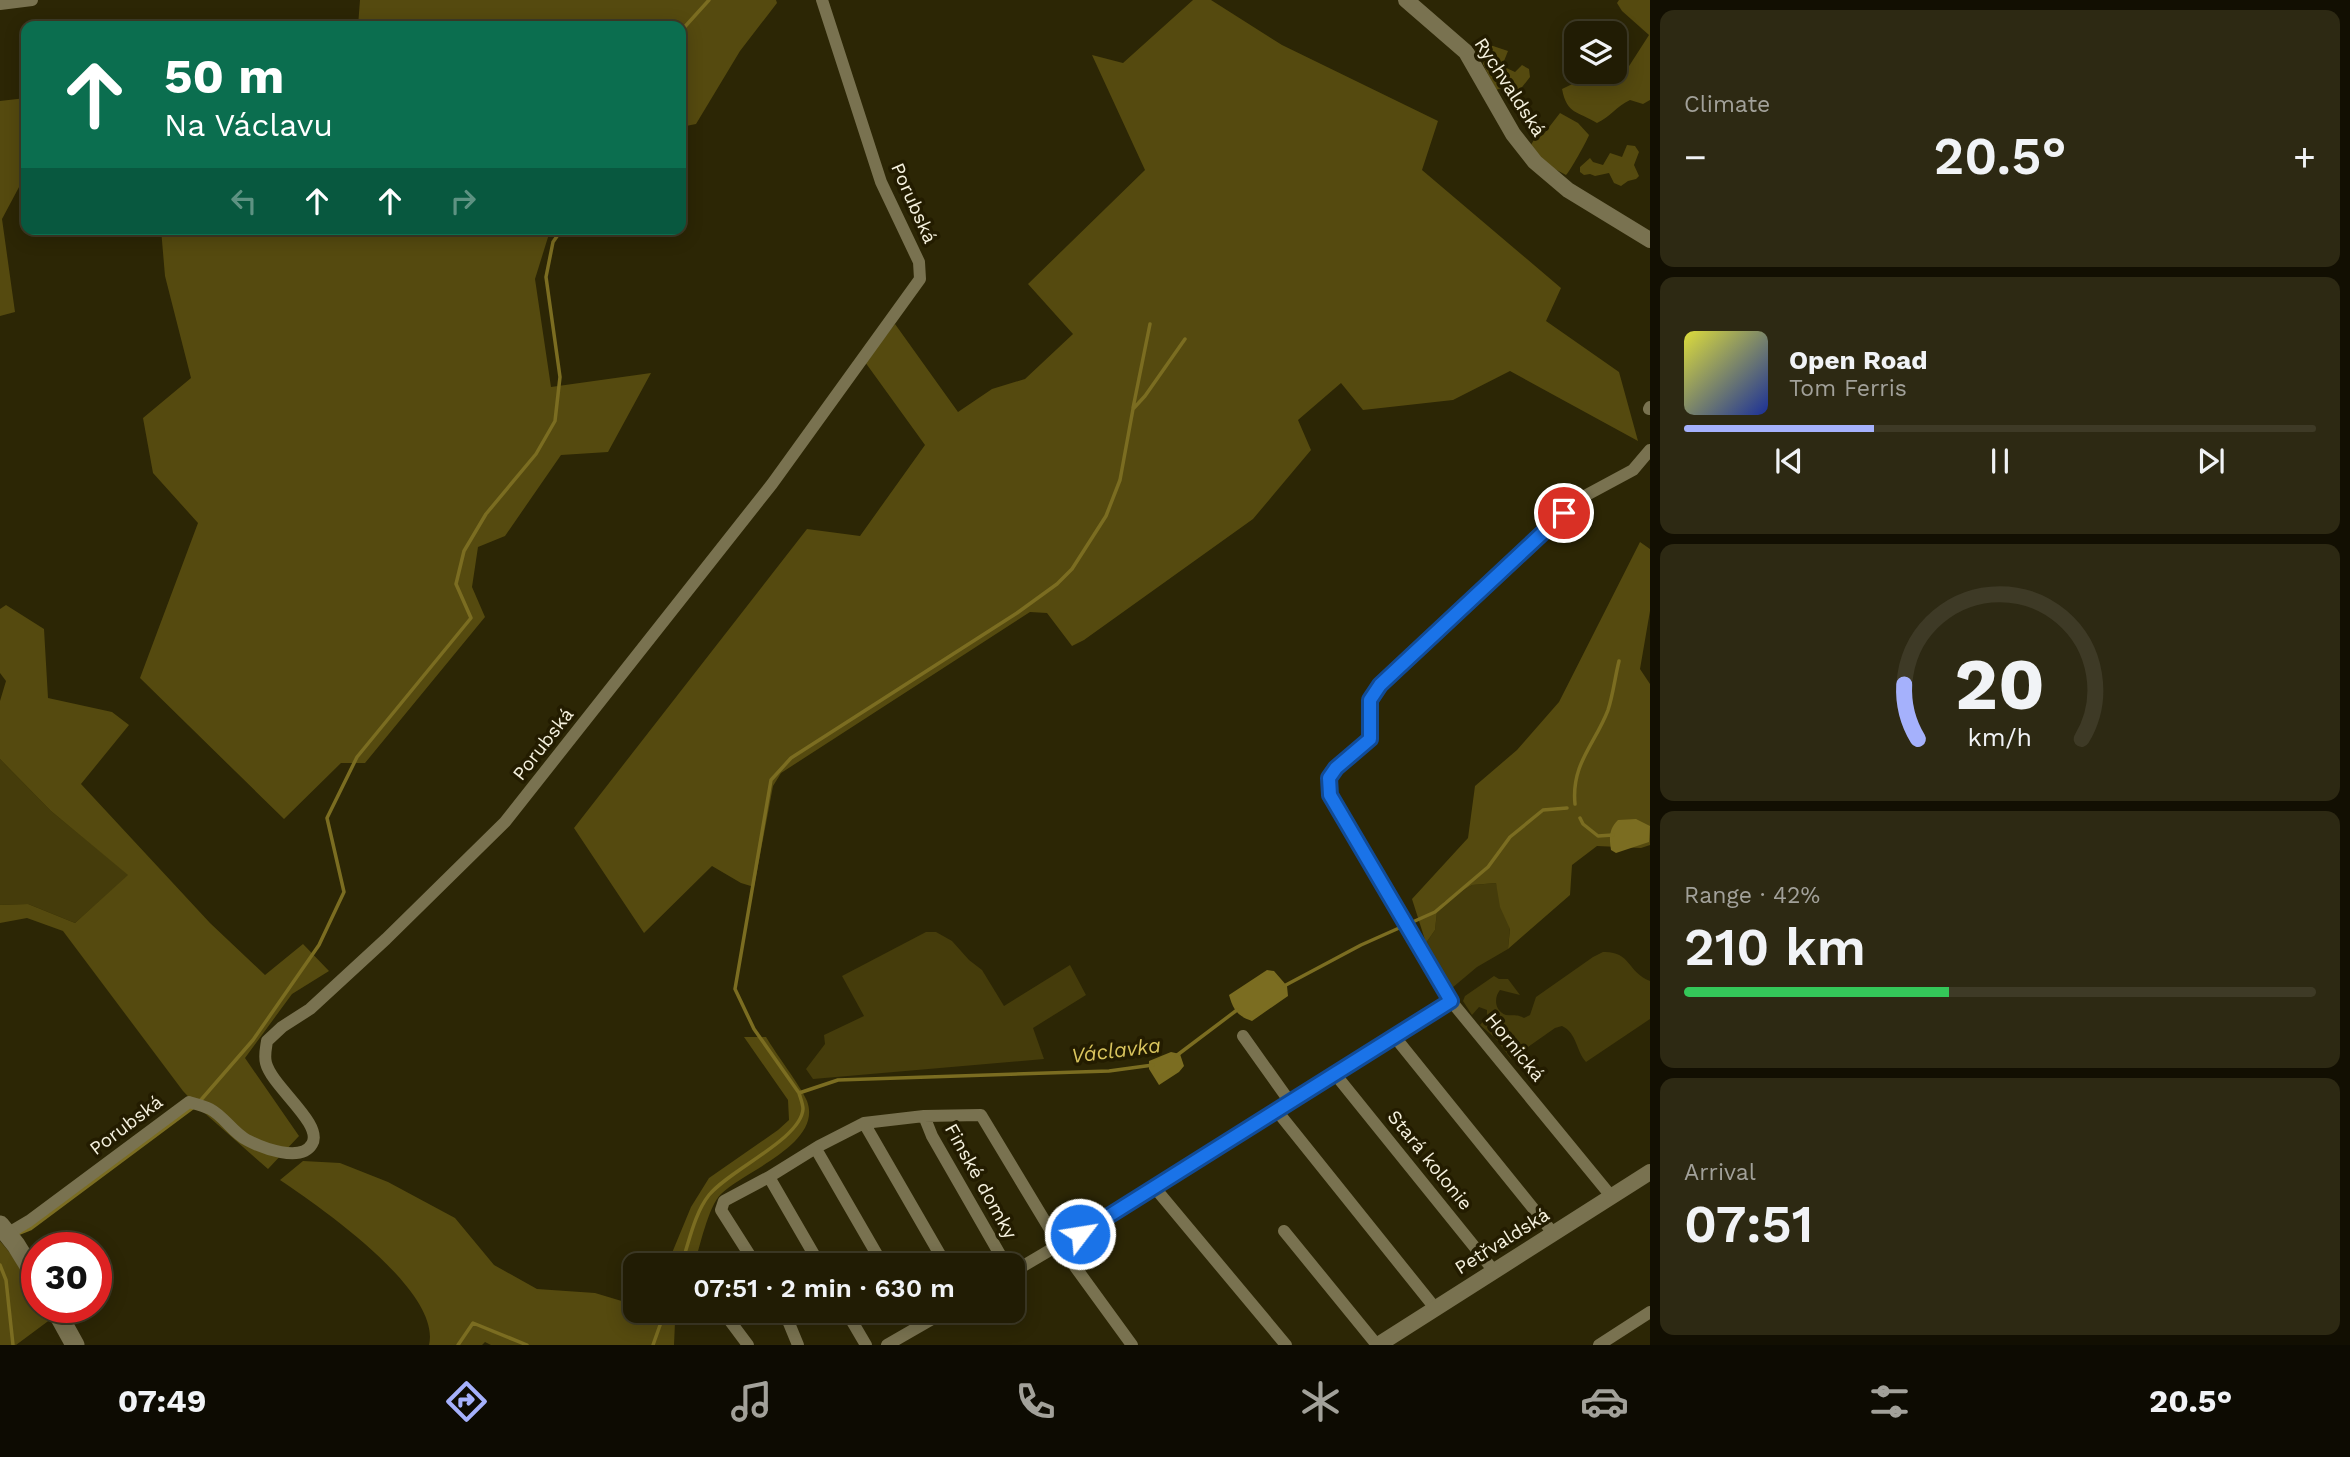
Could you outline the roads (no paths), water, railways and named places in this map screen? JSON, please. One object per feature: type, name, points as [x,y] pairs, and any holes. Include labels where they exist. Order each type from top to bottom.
[{"type":"main road","points":[[8,1235],[21,1255]]},
{"type":"main road","points":[[63,1323],[75,1345]]},
{"type":"street","points":[[0,4],[32,0]]},
{"type":"street","name":"Porubská","points":[[8,1235],[190,1102],[212,1109],[246,1140],[288,1154],[306,1151],[314,1143],[314,1130],[308,1119],[282,1092],[270,1073],[265,1061],[267,1041],[282,1027],[310,1009],[505,822],[772,484],[920,279],[919,262],[881,182],[822,0]]},
{"type":"street","name":"Rychvaldská","points":[[1406,0],[1466,52],[1513,134],[1535,162],[1568,190],[1650,240]]},
{"type":"street","name":"Hornická","points":[[1611,1196],[1451,1001],[1330,795],[1329,778],[1336,768],[1370,739],[1370,700],[1380,685],[1581,498],[1633,470],[1650,450]]},
{"type":"street","points":[[1025,1265],[1155,1188],[1451,1001]]},
{"type":"street","points":[[1243,1036],[1290,1102]]},
{"type":"street","points":[[1394,1036],[1553,1233]]},
{"type":"street","name":"Stará kolonie","points":[[1335,1074],[1494,1271]]},
{"type":"street","points":[[1277,1111],[1436,1308]]},
{"type":"street","name":"Finské domky","points":[[748,1253],[721,1210],[724,1201],[864,1123],[924,1116],[981,1115],[1060,1246]]},
{"type":"street","name":"Finské domky","points":[[924,1116],[938,1146],[999,1253]]},
{"type":"street","points":[[864,1123],[939,1253]]},
{"type":"street","points":[[816,1149],[876,1253]]},
{"type":"street","name":"Petřvaldská","points":[[1377,1345],[1650,1172]]},
{"type":"street","points":[[769,1177],[813,1253]]},
{"type":"street","points":[[1155,1188],[1286,1345]]},
{"type":"street","points":[[1284,1231],[1377,1345]]},
{"type":"street","points":[[1060,1246],[1132,1345]]},
{"type":"street","points":[[1599,1345],[1650,1312]]},
{"type":"street","points":[[732,1323],[748,1345]]},
{"type":"street","points":[[789,1323],[798,1345]]},
{"type":"street","points":[[853,1323],[866,1345]]},
{"type":"street","points":[[916,1323],[918,1327]]},
{"type":"street","points":[[887,1345],[925,1323]]},
{"type":"waterway","points":[[686,25],[709,0]]},
{"type":"waterway","points":[[200,1101],[253,1040],[319,945],[344,892],[327,818],[357,757],[471,618],[456,584],[464,551],[486,514],[536,454],[555,421],[560,377],[546,277],[553,242],[558,235]]},
{"type":"waterway","points":[[1133,408],[1150,324]]},
{"type":"waterway","points":[[799,1093],[754,1029],[735,989],[771,780],[791,758],[1017,613],[1057,584],[1072,569],[1106,516],[1120,480],[1133,409],[1185,339]]},
{"type":"waterway","points":[[1575,804],[1580,766],[1608,710],[1619,661]]},
{"type":"waterway","name":"Václavka","points":[[1284,986],[1361,945],[1435,912],[1488,867],[1510,837],[1543,810],[1567,808]]},
{"type":"waterway","name":"Václavka","points":[[1580,818],[1583,824],[1598,836],[1613,835]]},
{"type":"waterway","name":"Václavka","points":[[1176,1056],[1237,1010]]},
{"type":"waterway","name":"Václavka","points":[[685,1253],[696,1220],[709,1195],[778,1143],[799,1120],[803,1109],[799,1093],[838,1080],[1109,1071],[1153,1065]]},
{"type":"waterway","points":[[20,1233],[30,1229],[195,1106]]},
{"type":"waterway","points":[[0,1265],[6,1280],[13,1345]]},
{"type":"waterway","name":"Václavka","points":[[458,1345],[473,1323],[527,1345]]},
{"type":"waterway","name":"Václavka","points":[[653,1345],[661,1323]]}]
